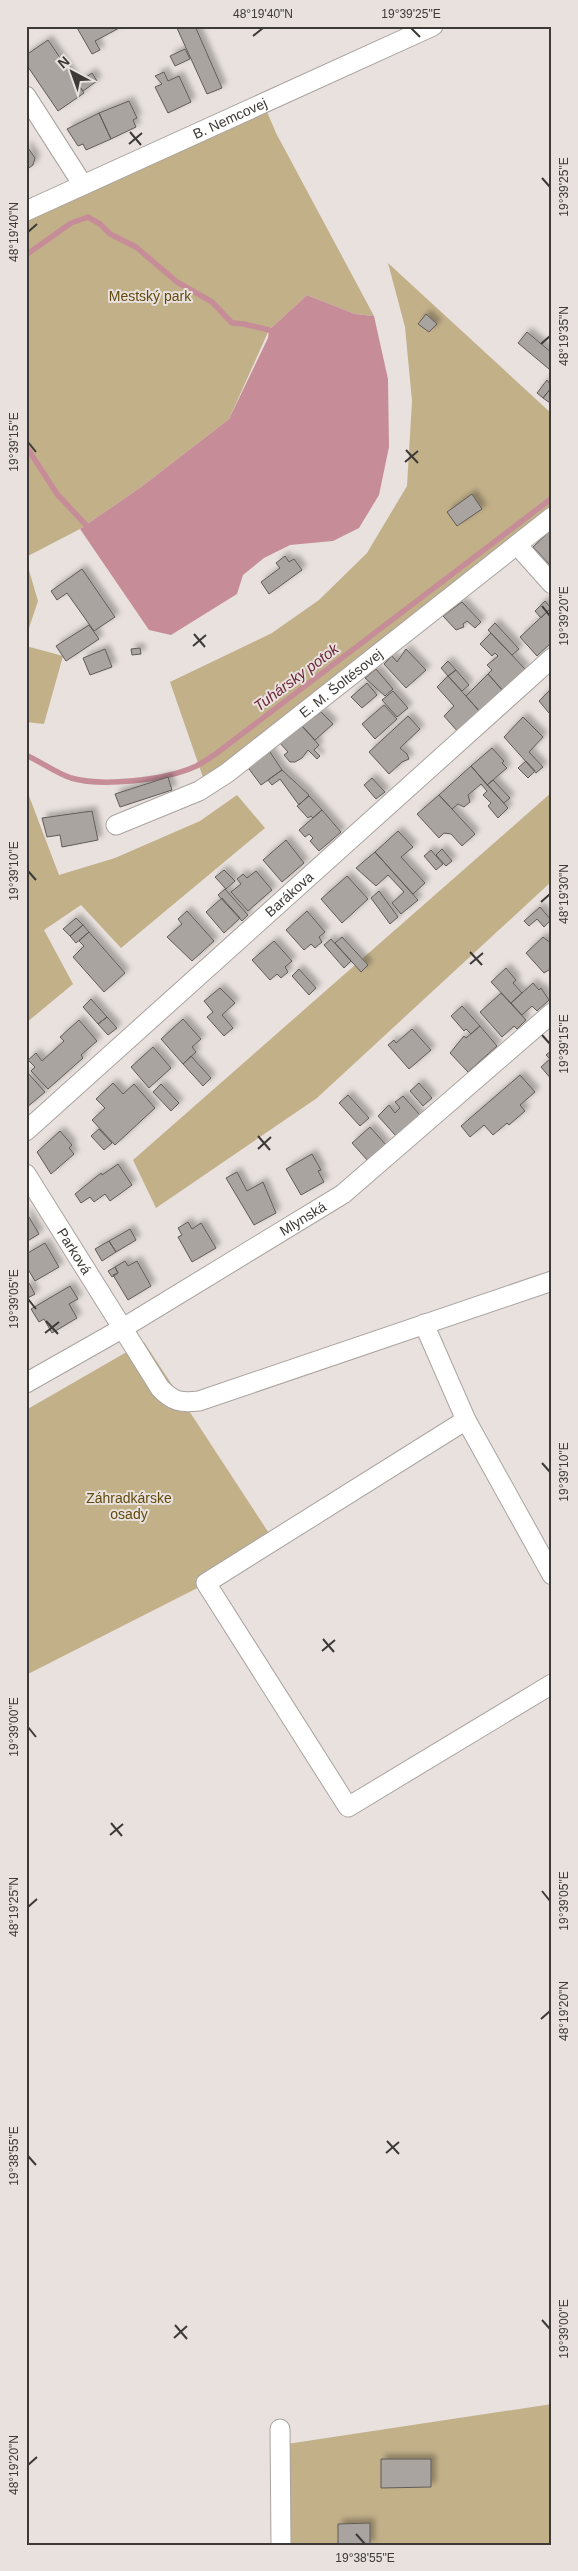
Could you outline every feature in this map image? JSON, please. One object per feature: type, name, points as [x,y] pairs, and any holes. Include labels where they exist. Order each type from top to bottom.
[{"type":"street","name":"B. Nemcovej","points":[[26,211],[432,26]]},
{"type":"street","points":[[26,96],[83,185]]},
{"type":"street","name":"E. M. Šoltésovej","points":[[116,825],[199,791],[227,772],[518,546],[552,517]]},
{"type":"street","points":[[518,546],[552,584]]},
{"type":"street","name":"Barákova","points":[[26,1131],[552,658]]},
{"type":"street","name":"Mlynská","points":[[26,1383],[123,1328],[344,1194],[552,1013]]},
{"type":"street","name":"Parková","points":[[26,1174],[160,1388],[169,1398],[180,1403],[199,1401],[552,1281]]},
{"type":"street","points":[[424,1324],[466,1420],[552,1576]]},
{"type":"street","points":[[466,1420],[206,1582],[348,1807],[552,1684]]},
{"type":"street","points":[[280,2429],[281,2545]]},
{"type":"green space","name":"Mestský park","points":[[265,107],[276,133],[374,316],[355,314],[307,295],[269,330],[229,419],[141,487],[80,529],[26,557],[26,218]]},
{"type":"green space","points":[[388,263],[552,414],[552,514],[205,783],[170,682],[272,633],[319,600],[367,553],[407,486],[412,401],[405,327]]},
{"type":"green space","points":[[26,560],[38,601],[26,637]]},
{"type":"green space","points":[[26,646],[63,656],[44,724],[26,722]]},
{"type":"green space","points":[[26,788],[59,875],[115,858],[200,821],[237,795],[265,828],[121,948],[81,905],[44,930],[73,984],[26,1023]]},
{"type":"green space","points":[[552,792],[552,881],[317,1098],[156,1208],[133,1160]]},
{"type":"green space","name":"Záhradkárske osady","points":[[144,1342],[278,1547],[26,1675],[26,1410]]},
{"type":"green space","points":[[552,2404],[552,2545],[287,2545],[287,2444]]},
{"type":"shaded area","points":[[307,295],[355,314],[374,316],[388,379],[389,447],[379,495],[359,528],[333,541],[290,545],[264,558],[243,575],[237,594],[171,635],[149,630],[80,529],[141,487],[229,419],[268,338],[269,330]]},
{"type":"building","points":[[76,26],[123,26],[95,41],[100,50],[92,54]]},
{"type":"building","points":[[176,26],[195,26],[222,88],[207,94]]},
{"type":"building","points":[[48,40],[84,93],[58,111],[26,64],[26,55]]},
{"type":"building","points":[[185,49],[190,59],[175,66],[170,56]]},
{"type":"building","points":[[164,72],[168,81],[179,76],[191,102],[168,113],[155,87],[162,84],[155,76]]},
{"type":"building","points":[[92,73],[97,81],[83,91],[77,83]]},
{"type":"building","points":[[129,101],[137,118],[133,120],[136,127],[111,139],[99,113]]},
{"type":"building","points":[[99,113],[111,139],[86,150],[83,144],[78,146],[67,129]]},
{"type":"building","points":[[26,145],[35,158],[33,165],[26,170]]},
{"type":"building","points":[[426,314],[437,324],[429,332],[418,324]]},
{"type":"building","points":[[527,332],[552,353],[552,366],[549,369],[518,343]]},
{"type":"building","points":[[547,380],[552,387],[543,398],[537,393]]},
{"type":"building","points":[[552,387],[552,400],[550,403],[543,398]]},
{"type":"building","points":[[472,494],[482,509],[457,526],[447,512]]},
{"type":"building","points":[[552,529],[552,567],[533,547]]},
{"type":"building","points":[[285,556],[289,562],[294,559],[302,570],[269,594],[261,582],[280,568],[276,563]]},
{"type":"building","points":[[82,569],[115,617],[94,631],[67,593],[57,600],[51,591]]},
{"type":"building","points":[[545,601],[551,608],[541,618],[535,611]]},
{"type":"building","points":[[462,602],[481,622],[475,628],[467,621],[463,624],[464,627],[456,630],[443,616]]},
{"type":"building","points":[[551,608],[552,642],[537,656],[520,637]]},
{"type":"building","points":[[495,623],[519,649],[512,655],[488,630]]},
{"type":"building","points":[[89,625],[99,639],[66,661],[56,646]]},
{"type":"building","points":[[491,633],[525,669],[503,691],[488,674],[492,670],[487,665],[498,656],[495,653],[492,656],[480,644]]},
{"type":"building","points":[[140,648],[141,654],[132,655],[131,649]]},
{"type":"building","points":[[105,649],[112,667],[90,675],[83,658]]},
{"type":"building","points":[[406,649],[426,670],[406,688],[384,664],[392,656],[397,662]]},
{"type":"building","points":[[448,661],[456,670],[448,676],[441,668]]},
{"type":"building","points":[[376,669],[393,689],[385,696],[365,678]]},
{"type":"building","points":[[456,670],[469,685],[462,691],[448,676]]},
{"type":"building","points":[[488,674],[503,691],[481,713],[466,696]]},
{"type":"building","points":[[448,676],[481,713],[459,733],[444,716],[454,706],[437,687]]},
{"type":"building","points":[[367,683],[377,695],[362,708],[351,697]]},
{"type":"building","points":[[552,688],[552,710],[549,713],[539,701]]},
{"type":"building","points":[[393,691],[408,708],[397,717],[382,700]]},
{"type":"building","points":[[384,705],[397,719],[375,739],[362,724]]},
{"type":"building","points":[[321,712],[333,724],[315,740],[302,726]]},
{"type":"building","points":[[408,716],[420,729],[400,748],[407,754],[409,759],[402,762],[389,774],[369,752]]},
{"type":"building","points":[[523,717],[543,737],[529,752],[543,767],[536,773],[504,737]]},
{"type":"building","points":[[302,726],[319,745],[314,750],[320,756],[317,759],[308,750],[302,758],[295,762],[290,762],[284,755],[288,752],[279,742]]},
{"type":"building","points":[[492,748],[504,761],[502,763],[507,768],[487,785],[471,766]]},
{"type":"building","points":[[268,749],[282,770],[261,785],[246,765]]},
{"type":"building","points":[[526,761],[535,771],[528,778],[518,768]]},
{"type":"building","points":[[471,766],[508,808],[498,818],[488,806],[491,803],[483,795],[487,791],[481,784],[468,795],[470,802],[464,807],[458,804],[452,809],[439,795]]},
{"type":"building","points":[[282,770],[309,795],[299,805],[280,779],[272,785],[268,780]]},
{"type":"building","points":[[168,777],[172,790],[120,807],[115,794]]},
{"type":"building","points":[[372,778],[385,792],[376,799],[364,785]]},
{"type":"building","points":[[493,780],[510,798],[504,803],[487,785]]},
{"type":"building","points":[[439,795],[475,834],[462,846],[451,834],[444,833],[439,838],[417,814]]},
{"type":"building","points":[[309,796],[322,810],[313,818],[311,816],[308,818],[297,806]]},
{"type":"building","points":[[322,810],[341,832],[319,851],[310,841],[313,838],[309,834],[305,837],[299,830]]},
{"type":"building","points":[[92,811],[98,840],[62,847],[60,835],[47,837],[42,818]]},
{"type":"building","points":[[398,831],[413,847],[401,857],[425,883],[413,894],[375,852]]},
{"type":"building","points":[[286,840],[304,863],[282,882],[263,860]]},
{"type":"building","points":[[442,849],[452,861],[446,866],[436,855]]},
{"type":"building","points":[[431,850],[443,864],[436,870],[424,856]]},
{"type":"building","points":[[375,852],[418,900],[401,914],[392,903],[404,892],[388,875],[376,886],[356,868]]},
{"type":"building","points":[[224,870],[235,881],[226,889],[215,877]]},
{"type":"building","points":[[256,871],[272,890],[248,911],[231,892],[241,884],[237,879],[243,874],[247,878]]},
{"type":"building","points":[[347,876],[368,899],[342,923],[321,899]]},
{"type":"building","points":[[225,889],[248,915],[242,921],[218,895]]},
{"type":"building","points":[[379,891],[398,917],[390,924],[371,898]]},
{"type":"building","points":[[222,898],[240,918],[224,933],[206,912]]},
{"type":"building","points":[[540,907],[551,920],[544,927],[537,919],[529,926],[524,921]]},
{"type":"building","points":[[187,911],[214,941],[192,961],[167,937],[182,924],[178,919]]},
{"type":"building","points":[[307,911],[325,932],[319,937],[322,942],[315,948],[311,944],[304,950],[286,930]]},
{"type":"building","points":[[76,918],[83,925],[70,936],[63,929]]},
{"type":"building","points":[[83,925],[89,932],[76,943],[70,936]]},
{"type":"building","points":[[89,932],[125,973],[104,992],[73,957],[84,946],[79,941]]},
{"type":"building","points":[[342,937],[368,965],[361,972],[335,943]]},
{"type":"building","points":[[543,937],[552,944],[552,968],[544,973],[526,953]]},
{"type":"building","points":[[331,939],[351,961],[344,968],[324,945]]},
{"type":"building","points":[[274,941],[292,961],[285,967],[288,972],[281,978],[277,974],[270,980],[252,960]]},
{"type":"building","points":[[506,968],[516,980],[513,983],[522,993],[511,1003],[491,982]]},
{"type":"building","points":[[299,969],[316,988],[309,995],[292,976]]},
{"type":"building","points":[[533,983],[539,990],[541,988],[549,1000],[537,1011],[532,1006],[522,1015],[511,1003]]},
{"type":"building","points":[[220,988],[235,1003],[222,1015],[233,1028],[224,1036],[207,1017],[213,1012],[204,1001]]},
{"type":"building","points":[[501,993],[526,1020],[517,1029],[514,1026],[502,1037],[480,1012]]},
{"type":"building","points":[[91,999],[107,1017],[98,1024],[83,1007]]},
{"type":"building","points":[[462,1006],[480,1026],[471,1034],[466,1029],[464,1031],[451,1016]]},
{"type":"building","points":[[107,1017],[117,1028],[108,1035],[98,1024]]},
{"type":"building","points":[[183,1019],[201,1039],[192,1047],[196,1052],[183,1064],[161,1039]]},
{"type":"building","points":[[79,1020],[97,1041],[81,1055],[83,1058],[48,1089],[31,1071],[35,1067],[28,1060],[36,1053],[42,1061],[64,1041],[60,1037]]},
{"type":"building","points":[[480,1026],[497,1046],[468,1072],[450,1053],[464,1036],[466,1038]]},
{"type":"building","points":[[412,1029],[431,1050],[409,1069],[388,1045],[394,1040],[396,1043]]},
{"type":"building","points":[[153,1047],[171,1068],[149,1088],[131,1067]]},
{"type":"building","points":[[552,1050],[552,1080],[541,1067],[550,1059],[546,1055]]},
{"type":"building","points":[[191,1056],[211,1078],[203,1086],[183,1064]]},
{"type":"building","points":[[26,1071],[45,1092],[26,1108]]},
{"type":"building","points":[[520,1075],[535,1092],[520,1105],[525,1111],[509,1125],[507,1123],[493,1135],[484,1125],[470,1137],[461,1126]]},
{"type":"building","points":[[113,1083],[123,1094],[134,1084],[155,1108],[115,1145],[92,1120],[105,1108],[96,1099]]},
{"type":"building","points":[[419,1083],[432,1098],[423,1106],[410,1091]]},
{"type":"building","points":[[161,1084],[179,1103],[171,1111],[153,1092]]},
{"type":"building","points":[[348,1095],[369,1118],[360,1126],[339,1103]]},
{"type":"building","points":[[403,1096],[420,1115],[396,1136],[378,1116],[389,1105],[395,1113],[400,1108],[395,1102]]},
{"type":"building","points":[[370,1127],[386,1145],[368,1161],[352,1143]]},
{"type":"building","points":[[99,1129],[112,1143],[104,1150],[91,1136]]},
{"type":"building","points":[[60,1131],[72,1145],[69,1148],[74,1154],[51,1174],[37,1152]]},
{"type":"building","points":[[312,1154],[321,1170],[318,1171],[324,1182],[301,1195],[286,1169]]},
{"type":"building","points":[[118,1164],[132,1185],[110,1201],[105,1194],[94,1202],[90,1197],[81,1203],[75,1194],[101,1173],[102,1175]]},
{"type":"building","points":[[237,1172],[247,1191],[263,1182],[276,1213],[254,1225],[226,1178]]},
{"type":"building","points":[[26,1212],[39,1234],[26,1242]]},
{"type":"building","points":[[188,1222],[192,1229],[201,1223],[216,1248],[192,1262],[178,1237],[182,1235],[178,1228]]},
{"type":"building","points":[[130,1229],[136,1240],[116,1252],[109,1241]]},
{"type":"building","points":[[109,1241],[116,1252],[102,1261],[95,1249]]},
{"type":"building","points":[[45,1243],[59,1267],[35,1281],[26,1266],[26,1254]]},
{"type":"building","points":[[125,1261],[128,1266],[137,1261],[151,1286],[128,1300],[113,1275],[118,1273],[115,1267]]},
{"type":"building","points":[[115,1267],[118,1273],[112,1277],[108,1271]]},
{"type":"building","points":[[29,1283],[35,1294],[26,1299],[26,1285]]},
{"type":"building","points":[[70,1286],[78,1299],[69,1304],[77,1318],[52,1333],[44,1319],[39,1322],[31,1309]]},
{"type":"building","points":[[381,2459],[431,2459],[431,2487],[381,2488]]},
{"type":"building","points":[[370,2523],[370,2545],[338,2545],[338,2524]]},
{"type":"waterway","points":[[26,255],[71,223],[88,217],[100,224],[110,234],[136,247],[177,282],[212,302],[232,323],[269,330]]},
{"type":"waterway","points":[[26,446],[57,494],[86,525]]},
{"type":"waterway","name":"Tuhársky potok","points":[[26,755],[71,778],[99,782],[151,779],[182,772],[197,766],[217,753],[552,498]]}]
